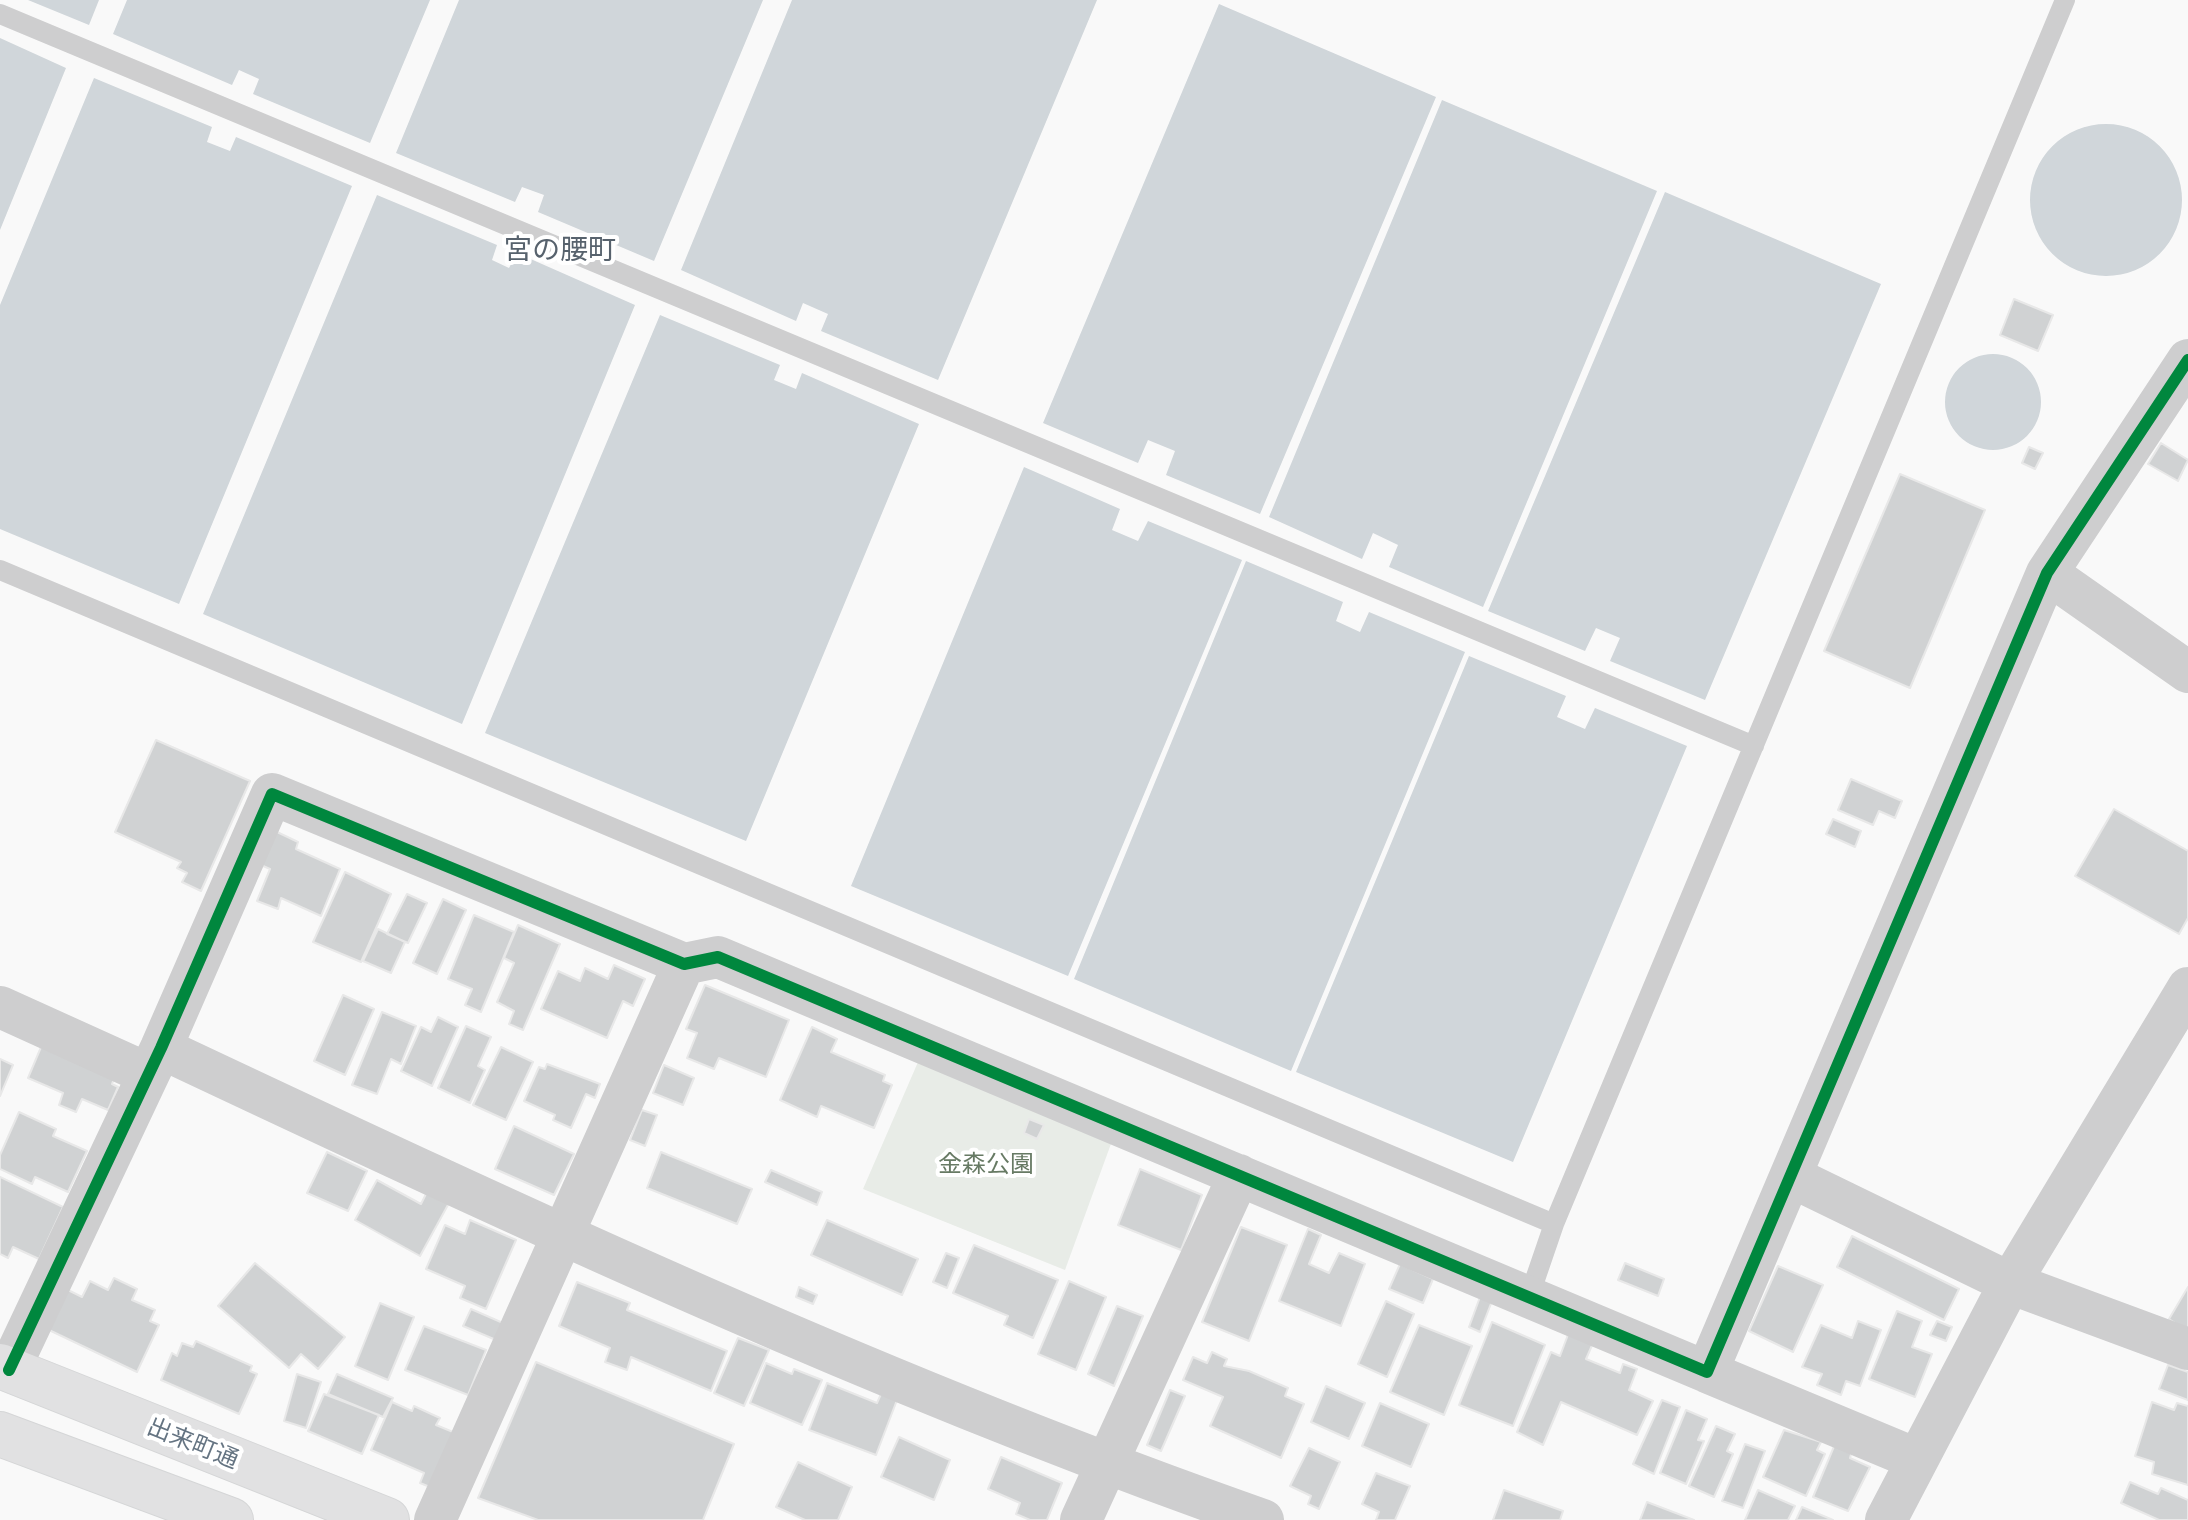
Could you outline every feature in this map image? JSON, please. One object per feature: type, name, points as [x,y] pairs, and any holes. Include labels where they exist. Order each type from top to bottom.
[{"type":"main road","name":"出来町通","points":[[5,1368],[387,1520]]},
{"type":"main road","points":[[0,1434],[231,1520]]},
{"type":"street","points":[[1707,1372],[2047,573],[2188,360]]},
{"type":"street","points":[[2047,573],[2188,672]]},
{"type":"street","points":[[5,1368],[154,1061],[272,794],[684,964],[718,957],[1916,1459]]},
{"type":"street","points":[[435,1520],[684,964]]},
{"type":"street","points":[[1886,1520],[2010,1283],[2176,1038],[2188,988]]},
{"type":"street","points":[[0,1007],[154,1061],[1106,1465],[1263,1520]]},
{"type":"street","points":[[1081,1520],[1239,1175]]},
{"type":"street","points":[[1792,1177],[2010,1283],[2188,1349]]},
{"type":"lane","points":[[1529,1297],[1554,1224],[2065,0]]},
{"type":"lane","points":[[0,14],[1754,746]]},
{"type":"lane","points":[[0,570],[1554,1224]]},
{"type":"green space","name":"金森公園","points":[[918,1062],[1112,1141],[1065,1270],[863,1189]]},
{"type":"shaded area","points":[[28,0],[99,0],[89,25]]},
{"type":"shaded area","points":[[127,0],[430,0],[370,143],[253,94],[259,79],[239,70],[232,85],[113,34]]},
{"type":"shaded area","points":[[459,0],[763,0],[654,261],[538,212],[544,195],[522,187],[515,202],[396,153]]},
{"type":"shaded area","points":[[792,0],[1097,0],[938,380],[821,331],[828,314],[803,303],[796,321],[681,270]]},
{"type":"shaded area","points":[[1219,4],[1436,97],[1260,514],[1166,475],[1175,451],[1148,440],[1138,463],[1043,423]]},
{"type":"shaded area","points":[[0,38],[66,68],[0,230]]},
{"type":"shaded area","points":[[94,78],[212,127],[207,142],[230,151],[236,137],[352,186],[179,604],[0,529],[0,305]]},
{"type":"shaded area","points":[[1442,100],[1657,191],[1483,607],[1389,567],[1398,545],[1373,533],[1362,559],[1269,517]]},
{"type":"shaded area","points":[[2106,124],[2135,130],[2160,146],[2176,171],[2182,200],[2176,229],[2160,254],[2135,270],[2106,276],[2077,270],[2052,254],[2036,229],[2030,200],[2036,171],[2052,146],[2077,130]]},
{"type":"shaded area","points":[[1665,192],[1881,284],[1705,700],[1610,661],[1620,638],[1596,628],[1585,651],[1488,611]]},
{"type":"shaded area","points":[[377,195],[497,245],[492,260],[509,268],[517,253],[635,305],[462,724],[203,614]]},
{"type":"shaded area","points":[[660,315],[780,365],[774,380],[796,389],[802,373],[919,424],[746,841],[485,733]]},
{"type":"shaded area","points":[[1984,354],[2002,354],[2020,362],[2033,375],[2041,393],[2038,421],[2020,442],[2002,450],[1984,450],[1966,442],[1953,429],[1945,411],[1945,393],[1953,375],[1966,362]]},
{"type":"shaded area","points":[[1024,467],[1120,509],[1112,530],[1138,541],[1148,521],[1242,560],[1068,976],[851,886]]},
{"type":"shaded area","points":[[1246,561],[1343,602],[1336,621],[1360,632],[1369,612],[1465,652],[1291,1071],[1074,979]]},
{"type":"shaded area","points":[[1469,656],[1566,696],[1557,717],[1585,729],[1595,708],[1687,746],[1513,1162],[1296,1072]]},
{"type":"building","points":[[2014,299],[2053,315],[2038,351],[2000,335]]},
{"type":"building","points":[[2161,443],[2188,460],[2178,481],[2148,464]]},
{"type":"building","points":[[2029,447],[2043,453],[2035,469],[2022,463]]},
{"type":"building","points":[[1900,474],[1985,510],[1910,688],[1824,651]]},
{"type":"building","points":[[156,740],[250,781],[201,891],[182,882],[187,873],[177,868],[181,862],[115,832]]},
{"type":"building","points":[[1851,779],[1902,801],[1895,818],[1879,811],[1873,825],[1838,810]]},
{"type":"building","points":[[2114,809],[2188,851],[2188,918],[2179,934],[2075,876]]},
{"type":"building","points":[[1833,819],[1861,831],[1855,847],[1826,834]]},
{"type":"building","points":[[275,831],[298,842],[296,849],[340,869],[321,916],[281,898],[278,909],[257,901],[270,869],[261,865]]},
{"type":"building","points":[[345,872],[391,894],[361,962],[313,942]]},
{"type":"building","points":[[407,894],[427,903],[408,943],[387,934]]},
{"type":"building","points":[[443,899],[466,910],[437,974],[413,963]]},
{"type":"building","points":[[474,915],[514,932],[481,1012],[465,1005],[472,989],[448,979]]},
{"type":"building","points":[[518,925],[560,944],[523,1030],[509,1024],[514,1011],[497,1002],[514,963],[504,958]]},
{"type":"building","points":[[378,929],[405,942],[391,973],[363,961]]},
{"type":"building","points":[[614,965],[645,979],[633,1006],[623,1001],[607,1038],[541,1009],[558,971],[580,981],[585,968],[608,979]]},
{"type":"building","points":[[705,985],[789,1020],[766,1077],[719,1058],[714,1069],[687,1058],[697,1033],[686,1029]]},
{"type":"building","points":[[343,995],[374,1009],[345,1075],[314,1061]]},
{"type":"building","points":[[382,1012],[416,1026],[401,1064],[391,1059],[377,1094],[352,1085]]},
{"type":"building","points":[[438,1017],[458,1027],[432,1086],[401,1071],[421,1027],[431,1032]]},
{"type":"building","points":[[466,1026],[491,1037],[478,1066],[485,1070],[470,1103],[438,1088]]},
{"type":"building","points":[[812,1027],[837,1039],[831,1052],[885,1075],[883,1081],[892,1085],[874,1128],[821,1106],[817,1117],[780,1100]]},
{"type":"building","points":[[44,1040],[116,1073],[112,1084],[118,1087],[108,1110],[82,1099],[76,1112],[59,1105],[63,1093],[28,1078]]},
{"type":"building","points":[[501,1047],[533,1062],[506,1120],[473,1105]]},
{"type":"building","points":[[0,1059],[13,1065],[0,1096]]},
{"type":"building","points":[[547,1064],[600,1084],[595,1098],[586,1094],[571,1128],[553,1120],[555,1115],[524,1101],[539,1067],[545,1069]]},
{"type":"building","points":[[664,1065],[694,1078],[683,1105],[653,1093]]},
{"type":"building","points":[[642,1110],[657,1115],[645,1146],[630,1140]]},
{"type":"building","points":[[19,1112],[56,1129],[53,1136],[87,1151],[68,1192],[35,1177],[32,1184],[0,1169],[0,1155]]},
{"type":"building","points":[[1029,1119],[1044,1125],[1037,1139],[1024,1133]]},
{"type":"building","points":[[514,1126],[574,1154],[554,1195],[495,1169]]},
{"type":"building","points":[[327,1152],[367,1171],[348,1211],[307,1193]]},
{"type":"building","points":[[661,1152],[752,1189],[737,1224],[647,1188]]},
{"type":"building","points":[[1140,1169],[1202,1195],[1181,1250],[1118,1225]]},
{"type":"building","points":[[771,1170],[822,1192],[817,1205],[765,1182]]},
{"type":"building","points":[[0,1177],[63,1207],[39,1259],[13,1247],[8,1258],[0,1254]]},
{"type":"building","points":[[377,1180],[421,1204],[427,1192],[449,1203],[420,1256],[355,1220]]},
{"type":"building","points":[[470,1220],[516,1240],[486,1309],[460,1298],[465,1286],[426,1269],[445,1225],[465,1234]]},
{"type":"building","points":[[827,1220],[918,1259],[902,1295],[811,1255]]},
{"type":"building","points":[[1241,1227],[1287,1245],[1249,1341],[1202,1322]]},
{"type":"building","points":[[1308,1229],[1321,1235],[1309,1264],[1329,1273],[1339,1253],[1365,1264],[1341,1326],[1279,1301]]},
{"type":"building","points":[[1852,1236],[1959,1289],[1944,1320],[1837,1267]]},
{"type":"building","points":[[974,1245],[1058,1280],[1033,1338],[1004,1325],[1008,1316],[953,1293]]},
{"type":"building","points":[[946,1253],[959,1258],[947,1288],[933,1282]]},
{"type":"building","points":[[255,1263],[345,1337],[318,1369],[301,1354],[289,1368],[218,1306]]},
{"type":"building","points":[[1625,1263],[1664,1279],[1658,1296],[1618,1280]]},
{"type":"building","points":[[1400,1264],[1433,1279],[1423,1303],[1389,1289]]},
{"type":"building","points":[[1778,1266],[1823,1285],[1793,1352],[1749,1331]]},
{"type":"building","points":[[114,1278],[137,1289],[132,1300],[155,1310],[150,1321],[159,1325],[137,1372],[49,1330],[68,1290],[82,1297],[90,1281],[108,1290]]},
{"type":"building","points":[[1069,1281],[1106,1297],[1076,1370],[1038,1354]]},
{"type":"building","points":[[577,1282],[630,1303],[627,1310],[727,1351],[711,1391],[631,1357],[627,1370],[605,1362],[610,1348],[559,1326]]},
{"type":"building","points":[[799,1287],[817,1295],[813,1304],[796,1297]]},
{"type":"building","points":[[2188,1287],[2188,1332],[2169,1319]]},
{"type":"building","points":[[1480,1297],[1492,1301],[1480,1332],[1469,1327]]},
{"type":"building","points":[[1386,1301],[1414,1314],[1387,1377],[1358,1364]]},
{"type":"building","points":[[380,1303],[414,1317],[388,1380],[355,1366]]},
{"type":"building","points":[[1117,1306],[1143,1316],[1114,1386],[1088,1374]]},
{"type":"building","points":[[471,1309],[503,1323],[496,1340],[463,1326]]},
{"type":"building","points":[[1897,1311],[1922,1321],[1912,1347],[1932,1354],[1915,1397],[1869,1379]]},
{"type":"building","points":[[1858,1321],[1881,1330],[1860,1386],[1846,1381],[1841,1395],[1817,1385],[1822,1374],[1802,1367],[1821,1325],[1852,1338]]},
{"type":"building","points":[[1937,1321],[1952,1327],[1946,1341],[1930,1335]]},
{"type":"building","points":[[1492,1322],[1545,1345],[1513,1426],[1459,1405]]},
{"type":"building","points":[[1419,1325],[1472,1346],[1444,1415],[1390,1392]]},
{"type":"building","points":[[424,1326],[486,1350],[468,1395],[405,1370]]},
{"type":"building","points":[[1569,1332],[1593,1343],[1586,1359],[1620,1373],[1623,1364],[1637,1369],[1629,1390],[1653,1401],[1637,1435],[1561,1402],[1543,1445],[1517,1432],[1551,1352],[1560,1356]]},
{"type":"building","points":[[738,1338],[769,1350],[744,1406],[714,1393]]},
{"type":"building","points":[[196,1341],[252,1366],[250,1371],[257,1374],[239,1414],[161,1380],[172,1353],[177,1356],[182,1343],[193,1347]]},
{"type":"building","points":[[1212,1352],[1227,1359],[1224,1366],[1249,1371],[1288,1388],[1285,1396],[1304,1404],[1281,1458],[1210,1426],[1223,1397],[1183,1380],[1193,1357],[1207,1363]]},
{"type":"building","points":[[536,1362],[734,1444],[703,1520],[538,1520],[478,1498]]},
{"type":"building","points":[[766,1363],[792,1374],[794,1369],[822,1380],[802,1425],[750,1403]]},
{"type":"building","points":[[2168,1365],[2188,1372],[2188,1400],[2159,1389]]},
{"type":"building","points":[[297,1374],[321,1382],[306,1428],[284,1421]]},
{"type":"building","points":[[337,1374],[393,1398],[383,1417],[328,1394]]},
{"type":"building","points":[[827,1383],[877,1403],[881,1394],[897,1400],[876,1455],[809,1430]]},
{"type":"building","points":[[1326,1386],[1365,1403],[1349,1439],[1311,1422]]},
{"type":"building","points":[[1170,1390],[1185,1396],[1161,1451],[1147,1445]]},
{"type":"building","points":[[324,1394],[379,1415],[362,1454],[308,1431]]},
{"type":"building","points":[[1662,1400],[1680,1407],[1654,1474],[1633,1464]]},
{"type":"building","points":[[392,1402],[412,1411],[414,1406],[440,1418],[436,1425],[453,1432],[435,1489],[420,1483],[424,1473],[371,1450]]},
{"type":"building","points":[[2152,1402],[2174,1410],[2177,1403],[2188,1406],[2188,1485],[2152,1474],[2154,1462],[2135,1456]]},
{"type":"building","points":[[1380,1403],[1429,1424],[1411,1467],[1362,1446]]},
{"type":"building","points":[[1686,1410],[1707,1419],[1698,1440],[1704,1441],[1686,1484],[1660,1473]]},
{"type":"building","points":[[1716,1426],[1735,1434],[1727,1451],[1733,1454],[1714,1497],[1689,1486]]},
{"type":"building","points":[[1784,1430],[1821,1442],[1817,1450],[1825,1454],[1806,1496],[1763,1477]]},
{"type":"building","points":[[899,1437],[950,1460],[934,1500],[881,1477]]},
{"type":"building","points":[[1745,1444],[1765,1451],[1743,1508],[1722,1501]]},
{"type":"building","points":[[1835,1444],[1852,1451],[1850,1458],[1870,1467],[1848,1511],[1813,1497]]},
{"type":"building","points":[[1309,1448],[1340,1462],[1319,1509],[1308,1504],[1311,1496],[1290,1486]]},
{"type":"building","points":[[1001,1457],[1062,1483],[1047,1520],[1030,1520],[1016,1514],[1020,1503],[988,1489]]},
{"type":"building","points":[[798,1462],[852,1487],[838,1520],[805,1520],[776,1507]]},
{"type":"building","points":[[1376,1473],[1410,1486],[1395,1520],[1376,1520],[1379,1512],[1362,1504]]},
{"type":"building","points":[[2130,1482],[2158,1494],[2161,1488],[2188,1500],[2188,1520],[2159,1520],[2121,1503]]},
{"type":"building","points":[[1504,1490],[1563,1511],[1560,1520],[1493,1520]]},
{"type":"building","points":[[1758,1490],[1795,1506],[1788,1520],[1745,1520]]},
{"type":"building","points":[[1647,1502],[1694,1520],[1640,1520]]},
{"type":"building","points":[[1802,1507],[1833,1520],[1796,1520]]},
{"type":"cycle path","points":[[9,1370],[161,1048],[272,794],[684,964],[718,957],[1707,1372],[2047,573],[2188,360]]},
{"type":"district","name":"宮の腰町","points":[[560,250]]}]
